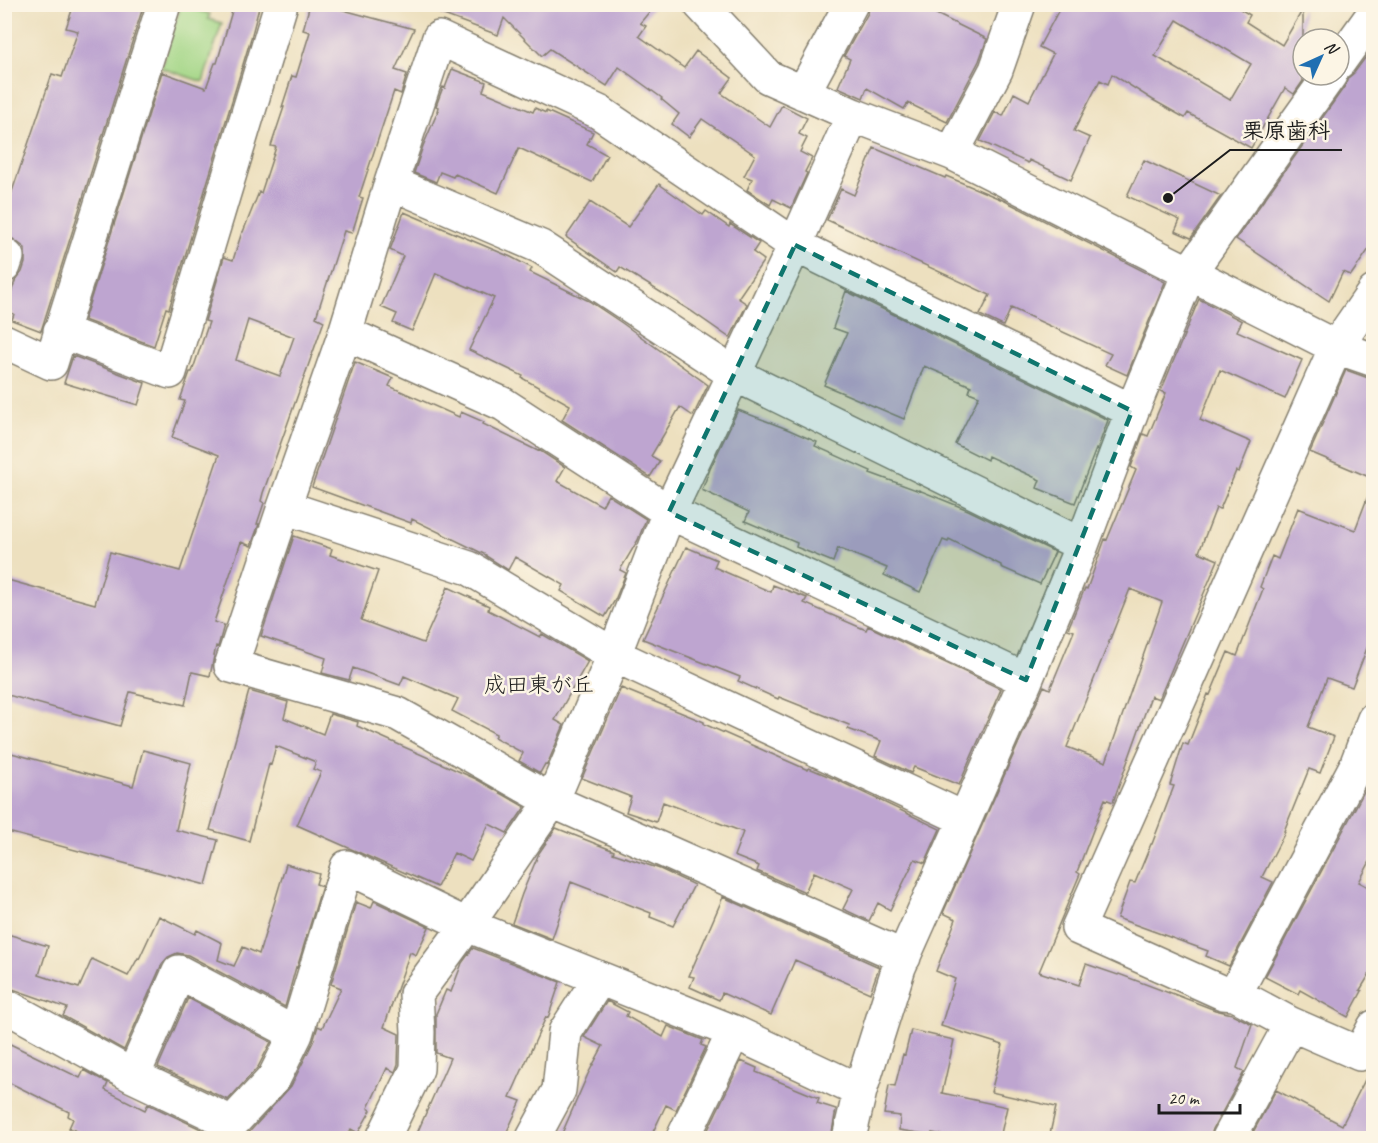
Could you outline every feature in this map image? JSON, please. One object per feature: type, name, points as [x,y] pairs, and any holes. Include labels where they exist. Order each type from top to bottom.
[{"type":"street","points":[[4,341],[51,363],[164,4]]},
{"type":"street","points":[[60,331],[170,372],[281,4]]},
{"type":"street","points":[[700,4],[768,77],[853,115],[952,153],[1336,347],[1374,360]]},
{"type":"street","points":[[803,93],[850,4]]},
{"type":"street","points":[[952,153],[996,70],[1019,4]]},
{"type":"street","points":[[1351,47],[1372,20]]},
{"type":"street","points":[[904,957],[552,801],[398,714],[231,666],[345,333],[439,38],[599,112],[795,245],[1132,411]]},
{"type":"street","points":[[849,1138],[860,1091],[899,967],[1026,680],[1189,273],[1321,87]]},
{"type":"street","points":[[383,1138],[417,1069],[416,994],[467,926],[552,801],[614,655],[669,512],[795,245],[853,115]]},
{"type":"street","points":[[391,183],[541,247],[734,374],[1082,545]]},
{"type":"street","points":[[4,256],[7,257],[4,266]]},
{"type":"street","points":[[1374,292],[1336,347],[1078,928],[1223,993],[1235,994],[1291,1024],[1360,1054],[1374,1027]]},
{"type":"street","points":[[345,333],[503,404],[669,512],[1026,680]]},
{"type":"street","points":[[284,507],[469,568],[614,655],[965,819]]},
{"type":"street","points":[[1235,994],[1356,766],[1374,719]]},
{"type":"street","points":[[4,1005],[227,1131],[274,1078],[296,1034],[347,867],[467,926],[734,1032],[860,1091]]},
{"type":"street","points":[[133,1076],[179,972],[296,1034]]},
{"type":"street","points":[[533,1138],[559,1090],[565,1032],[599,980]]},
{"type":"street","points":[[1229,1138],[1291,1024]]},
{"type":"street","points":[[683,1138],[734,1032]]},
{"type":"highlighted area","points":[[795,245],[1132,411],[1026,680],[669,512]]},
{"type":"green space","points":[[181,5],[210,14],[208,19],[222,23],[203,82],[161,68]]},
{"type":"building","points":[[74,4],[144,4],[41,331],[12,320],[14,314],[5,311],[15,281],[25,263],[25,248],[13,239],[4,238],[4,215],[52,74],[62,77],[78,31],[66,28]]},
{"type":"building","points":[[234,4],[260,4],[169,309],[166,308],[154,346],[84,320],[162,72],[206,88],[215,63],[217,63]]},
{"type":"building","points":[[310,4],[321,4],[414,29],[395,70],[407,74],[401,94],[394,91],[359,197],[363,198],[352,233],[344,231],[316,317],[324,321],[263,493],[261,501],[264,503],[257,524],[259,524],[251,546],[241,542],[214,622],[224,625],[218,647],[216,646],[210,676],[192,672],[185,705],[130,692],[120,726],[4,694],[4,579],[95,604],[110,552],[180,571],[219,455],[172,437],[185,401],[180,400],[209,322],[205,321],[224,257],[233,260],[242,232],[259,192],[261,193],[276,147],[271,146],[284,107],[282,107],[292,76],[296,77],[310,32],[303,30]],"holes":[[[248,320],[294,337],[280,376],[236,360]]]},
{"type":"building","points":[[422,4],[656,4],[640,23],[646,26],[639,36],[684,68],[696,51],[732,78],[721,93],[770,127],[782,105],[807,118],[799,134],[807,138],[800,152],[812,158],[791,208],[773,199],[770,205],[747,190],[752,179],[744,176],[755,155],[702,119],[689,137],[672,124],[679,114],[662,98],[619,67],[607,86],[550,49],[542,56],[504,18],[498,35],[422,7]]},
{"type":"building","points":[[870,4],[916,4],[987,39],[979,61],[947,122],[908,103],[904,109],[867,88],[863,98],[838,87],[850,59],[844,56],[868,13]]},
{"type":"building","points":[[1062,4],[1232,4],[1250,15],[1246,22],[1282,45],[1291,30],[1291,87],[1299,87],[1294,94],[1285,88],[1251,148],[1188,113],[1185,118],[1112,74],[1108,84],[1100,80],[1074,131],[1090,138],[1071,180],[1029,160],[1028,163],[980,141],[995,112],[1003,116],[1014,93],[1029,101],[1053,54],[1039,47]],"holes":[[[1177,20],[1251,64],[1230,100],[1155,56]]]},
{"type":"building","points":[[1303,9],[1303,27],[1292,27]]},
{"type":"building","points":[[1374,46],[1374,242],[1351,275],[1343,272],[1329,301],[1236,239],[1344,87],[1351,87],[1351,76]]},
{"type":"building","points":[[452,69],[486,82],[483,91],[533,112],[535,108],[546,113],[546,111],[593,132],[587,144],[607,155],[592,182],[519,148],[498,193],[455,174],[453,177],[440,172],[436,182],[414,173],[438,111],[436,106]]},
{"type":"building","points":[[874,148],[1005,201],[1165,282],[1127,375],[1105,365],[1111,354],[1011,308],[1003,326],[980,315],[990,295],[827,220],[841,189],[854,195]]},
{"type":"building","points":[[1144,160],[1221,196],[1191,238],[1175,231],[1180,220],[1127,196]]},
{"type":"building","points":[[659,184],[703,215],[706,211],[729,227],[730,224],[759,243],[753,252],[764,260],[738,298],[747,304],[730,338],[620,267],[617,272],[566,237],[590,202],[628,227]]},
{"type":"building","points":[[404,212],[532,268],[530,272],[589,301],[708,385],[693,416],[680,407],[651,456],[660,461],[650,477],[562,420],[570,405],[522,378],[523,376],[469,350],[494,298],[436,273],[412,331],[393,323],[397,314],[381,307],[403,256],[390,250]]},
{"type":"building","points":[[846,291],[1108,420],[1075,503],[1037,488],[1040,480],[988,456],[987,460],[955,444],[979,396],[969,392],[971,386],[924,366],[904,419],[824,385],[847,333],[833,328]]},
{"type":"building","points":[[1199,299],[1242,321],[1237,331],[1302,360],[1285,399],[1220,370],[1200,420],[1251,442],[1220,509],[1216,508],[1199,552],[1218,560],[1159,699],[1151,696],[1113,802],[1105,799],[1077,872],[1080,874],[1039,972],[1079,985],[1086,964],[1232,1014],[1252,1024],[1237,1068],[1244,1072],[1210,1138],[1049,1138],[1056,1107],[991,1092],[1003,1045],[941,1026],[955,979],[936,971],[956,919],[943,913],[1044,686],[1050,689],[1074,631],[1068,629],[1136,470],[1131,467],[1143,434],[1148,436],[1166,393],[1161,391]],"holes":[[[1130,589],[1162,602],[1106,762],[1067,747]]]},
{"type":"building","points":[[73,356],[145,383],[138,405],[64,383]]},
{"type":"building","points":[[355,362],[393,378],[389,386],[459,417],[461,412],[539,450],[565,467],[557,481],[602,506],[608,495],[646,519],[638,540],[620,570],[626,573],[605,617],[561,591],[564,585],[515,557],[508,570],[486,555],[412,519],[411,523],[312,487]]},
{"type":"building","points":[[1346,370],[1374,378],[1374,479],[1310,452]]},
{"type":"building","points":[[738,410],[817,442],[815,446],[871,471],[870,473],[968,510],[1055,552],[1040,584],[1001,567],[949,539],[948,542],[943,540],[920,592],[884,575],[887,568],[838,548],[833,562],[796,547],[797,543],[745,521],[749,512],[702,490]]},
{"type":"building","points":[[1371,488],[1374,488],[1374,630],[1352,687],[1327,678],[1308,727],[1334,737],[1320,773],[1309,769],[1285,832],[1262,877],[1273,882],[1229,966],[1206,956],[1208,951],[1117,918],[1130,882],[1135,883],[1152,844],[1174,786],[1170,785],[1183,743],[1188,745],[1228,652],[1237,656],[1263,589],[1260,587],[1272,556],[1278,559],[1298,508],[1355,530]]},
{"type":"building","points":[[294,536],[332,549],[330,555],[378,571],[361,620],[423,643],[448,587],[489,606],[488,610],[540,637],[542,634],[588,661],[555,720],[564,725],[547,765],[545,764],[540,773],[519,761],[523,753],[494,737],[496,734],[452,711],[458,699],[404,676],[400,685],[353,668],[349,680],[322,673],[326,658],[261,636]]},
{"type":"building","points":[[686,547],[717,560],[714,567],[771,592],[773,585],[807,598],[804,603],[866,630],[868,626],[1001,689],[959,785],[914,767],[911,773],[875,756],[881,741],[848,729],[849,725],[779,697],[778,699],[738,681],[740,677],[643,639]]},
{"type":"building","points":[[621,688],[704,722],[704,724],[808,770],[809,768],[835,779],[940,829],[925,863],[915,859],[890,910],[878,903],[869,921],[843,909],[853,889],[814,872],[805,892],[757,871],[759,866],[734,856],[743,832],[663,802],[656,822],[626,812],[631,797],[582,778]]},
{"type":"building","points":[[249,691],[288,702],[284,718],[323,734],[330,714],[358,722],[357,726],[476,779],[525,807],[507,833],[489,824],[471,861],[454,853],[437,887],[297,825],[321,772],[313,769],[316,762],[276,746],[271,765],[269,764],[249,841],[210,830]]},
{"type":"building","points":[[143,750],[191,763],[176,830],[218,840],[206,885],[4,831],[4,751],[133,786]]},
{"type":"building","points":[[1368,784],[1374,786],[1374,854],[1359,882],[1374,890],[1374,967],[1360,990],[1362,991],[1348,1017],[1300,990],[1298,994],[1265,977]]},
{"type":"building","points":[[556,828],[614,851],[613,853],[660,869],[694,885],[673,926],[650,917],[651,913],[571,882],[552,939],[512,923],[539,853]]},
{"type":"building","points":[[286,864],[319,874],[316,884],[322,886],[285,1007],[188,955],[177,953],[168,957],[162,964],[124,1050],[63,1016],[67,1008],[4,986],[4,933],[48,946],[39,975],[79,988],[92,959],[128,976],[139,959],[159,916],[195,934],[197,930],[222,943],[218,960],[234,966],[243,947],[259,954]]},
{"type":"building","points":[[723,897],[879,967],[870,993],[795,960],[771,1015],[722,993],[719,1000],[690,987],[694,977],[689,976]]},
{"type":"building","points":[[374,901],[429,927],[416,955],[410,952],[384,1027],[399,1034],[398,1064],[395,1072],[387,1068],[368,1108],[371,1110],[358,1133],[351,1129],[346,1138],[244,1138],[291,1086],[313,1042],[318,1026],[322,1028],[341,988],[331,984],[356,902],[371,908]]},
{"type":"building","points":[[473,948],[560,982],[548,1018],[546,1017],[510,1097],[521,1101],[504,1138],[415,1138],[450,1058],[436,1053],[436,1014],[446,990],[451,992],[462,963]]},
{"type":"building","points":[[188,998],[271,1042],[258,1067],[228,1100],[158,1067]]},
{"type":"building","points":[[607,1001],[628,1012],[626,1016],[663,1037],[668,1026],[703,1040],[701,1045],[706,1047],[676,1110],[666,1105],[650,1138],[560,1138],[603,1046],[584,1037]]},
{"type":"building","points":[[911,1030],[954,1040],[942,1093],[1007,1107],[1000,1138],[959,1138],[899,1130],[900,1116],[884,1114],[889,1085],[895,1086]]},
{"type":"building","points":[[4,1041],[80,1078],[84,1070],[108,1083],[105,1090],[145,1110],[148,1104],[205,1131],[204,1138],[76,1138],[79,1132],[69,1128],[73,1119],[68,1116],[69,1112],[4,1080]]},
{"type":"building","points":[[741,1061],[757,1068],[756,1072],[819,1098],[817,1103],[836,1109],[831,1138],[704,1138]]},
{"type":"building","points":[[1374,1066],[1374,1138],[1250,1138],[1276,1090],[1342,1125]]},
{"type":"place","name":"栗原歯科","points":[[1168,198]]},
{"type":"district","name":"成田東が丘","points":[[539,684]]}]
